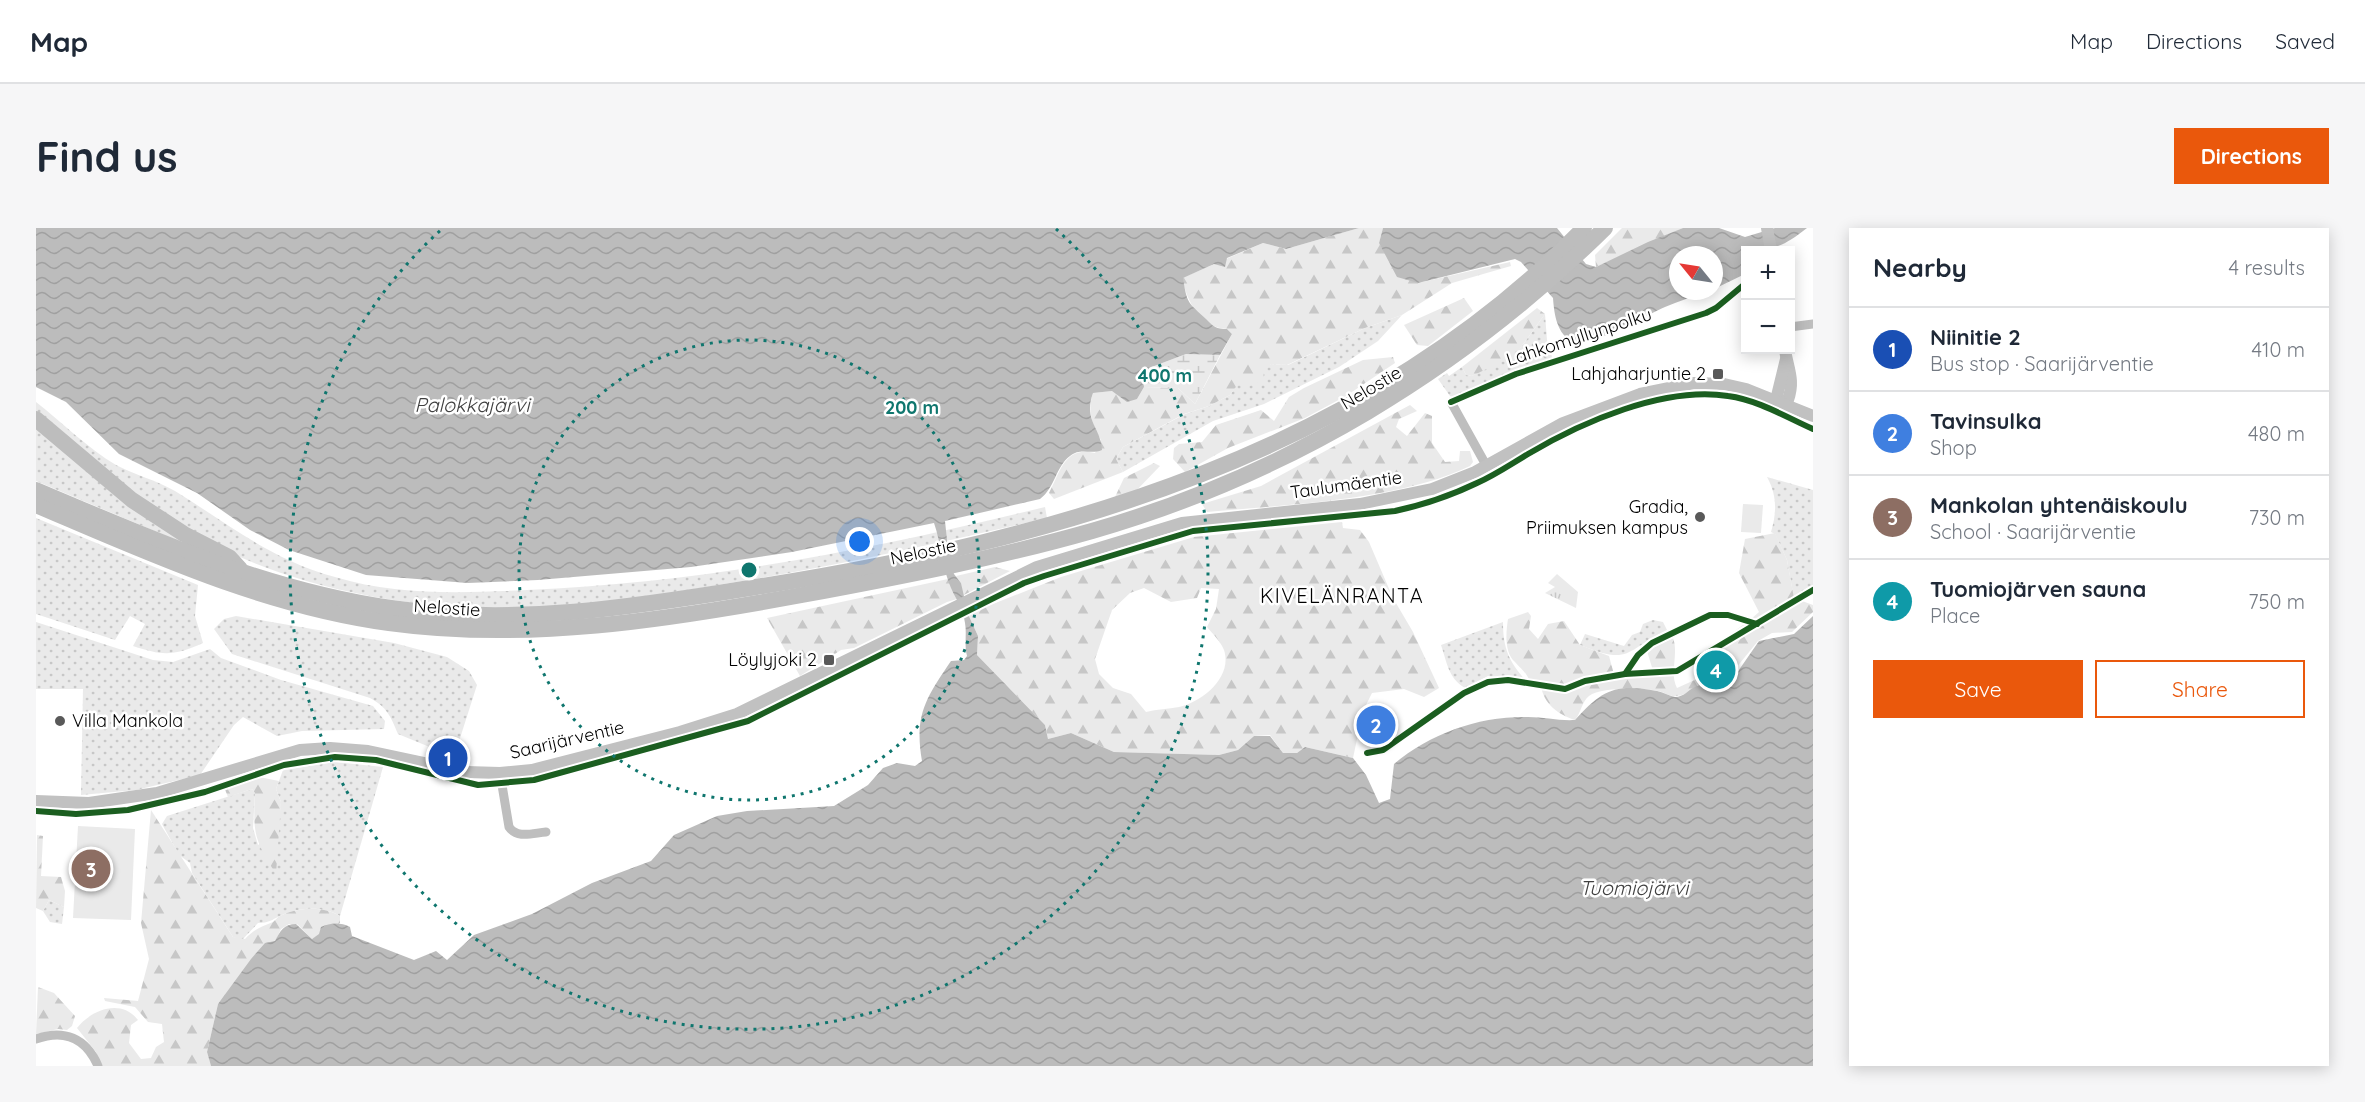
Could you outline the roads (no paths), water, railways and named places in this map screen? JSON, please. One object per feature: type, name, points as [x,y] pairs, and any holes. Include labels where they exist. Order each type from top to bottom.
[{"type":"highway","name":"Nelostie","points":[[36,505],[206,576],[284,602],[364,620],[459,630],[554,629],[746,606],[1135,517],[1236,479],[1343,427],[1422,379],[1528,290],[1583,236],[1605,228]]},
{"type":"highway","points":[[36,419],[132,500],[184,534],[230,557],[245,575]]},
{"type":"highway","name":"Nelostie","points":[[36,490],[245,575],[326,597],[391,608],[502,616],[587,611],[718,594],[947,559]]},
{"type":"main road","points":[[1767,228],[1770,246]]},
{"type":"main road","points":[[1782,399],[1792,387],[1792,372],[1786,354]]},
{"type":"main road","name":"Taulumäentie","points":[[947,610],[1037,567],[1182,523],[1392,499],[1453,482],[1563,423],[1640,394],[1694,383],[1724,384],[1782,399],[1813,411]]},
{"type":"main road","name":"Taulumäentie","points":[[1782,399],[1813,416]]},
{"type":"main road","name":"Saarijärventie","points":[[36,801],[89,802],[157,793],[300,750],[330,748],[368,751],[450,770],[500,773],[532,770],[737,714],[947,610]]},
{"type":"street","points":[[1795,326],[1813,324]]},
{"type":"street","points":[[1451,402],[1486,465]]},
{"type":"street","points":[[500,773],[509,827],[512,832],[517,834],[546,832]]},
{"type":"street","points":[[36,1039],[58,1033],[75,1038],[92,1054],[98,1066]]},
{"type":"water","points":[[36,228],[1359,228],[1286,249],[1263,243],[1227,258],[1225,267],[1214,264],[1183,278],[1187,298],[1192,305],[1213,326],[1227,329],[1232,334],[1220,355],[1186,354],[1149,368],[1143,378],[1144,387],[1137,399],[1127,402],[1112,391],[1093,393],[1090,403],[1091,417],[1099,435],[1102,450],[1082,451],[1070,456],[1065,460],[1049,489],[1040,499],[945,521],[949,559],[954,574],[961,583],[968,614],[978,636],[977,655],[1045,725],[1048,739],[1071,733],[1114,752],[1219,755],[1238,750],[1254,736],[1270,736],[1283,753],[1297,753],[1305,747],[1353,758],[1366,775],[1379,803],[1390,799],[1394,764],[1408,753],[1440,735],[1474,723],[1510,717],[1575,720],[1593,702],[1610,691],[1620,689],[1643,689],[1675,697],[1699,685],[1732,680],[1759,641],[1794,634],[1813,616],[1813,1066],[211,1066],[207,1052],[218,1004],[265,943],[275,941],[288,925],[296,924],[312,939],[319,934],[321,927],[343,924],[350,927],[352,936],[414,960],[436,951],[447,960],[474,935],[532,914],[592,883],[651,861],[674,835],[717,816],[747,811],[834,806],[868,785],[883,768],[897,763],[915,766],[922,761],[921,719],[929,697],[951,661],[964,660],[967,656],[964,617],[947,576],[934,523],[792,552],[691,567],[538,580],[468,583],[366,575],[289,550],[250,530],[197,493],[119,454],[66,402],[36,387]]},
{"type":"water","points":[[1383,228],[1557,228],[1586,264],[1596,267],[1683,228],[1719,228],[1745,237],[1775,228],[1807,228],[1779,246],[1741,246],[1741,276],[1723,285],[1723,246],[1669,246],[1669,300],[1684,300],[1603,337],[1578,342],[1565,336],[1557,321],[1553,298],[1521,262],[1515,259],[1418,283],[1397,277],[1379,243]]},
{"type":"place","name":"Lahjaharjuntie 2","points":[[1718,374]]},
{"type":"place","name":"Gradia, Priimuksen kampus","points":[[1700,517]]},
{"type":"place","name":"Löylyjoki 2","points":[[829,660]]},
{"type":"place","name":"Tuomiojärven sauna","points":[[1716,670]]},
{"type":"place","name":"Villa Mankola","points":[[60,721]]},
{"type":"place","name":"Tavinsulka","points":[[1376,725]]},
{"type":"place","name":"Niinitie 2","points":[[448,758]]},
{"type":"place","name":"Mankolan yhtenäiskoulu","points":[[91,869]]},
{"type":"district","name":"KIVELÄNRANTA","points":[[1342,596]]},
{"type":"water label","name":"Palokkajärvi","points":[[472,405]]},
{"type":"water label","name":"Tuomiojärvi","points":[[1634,888]]}]
